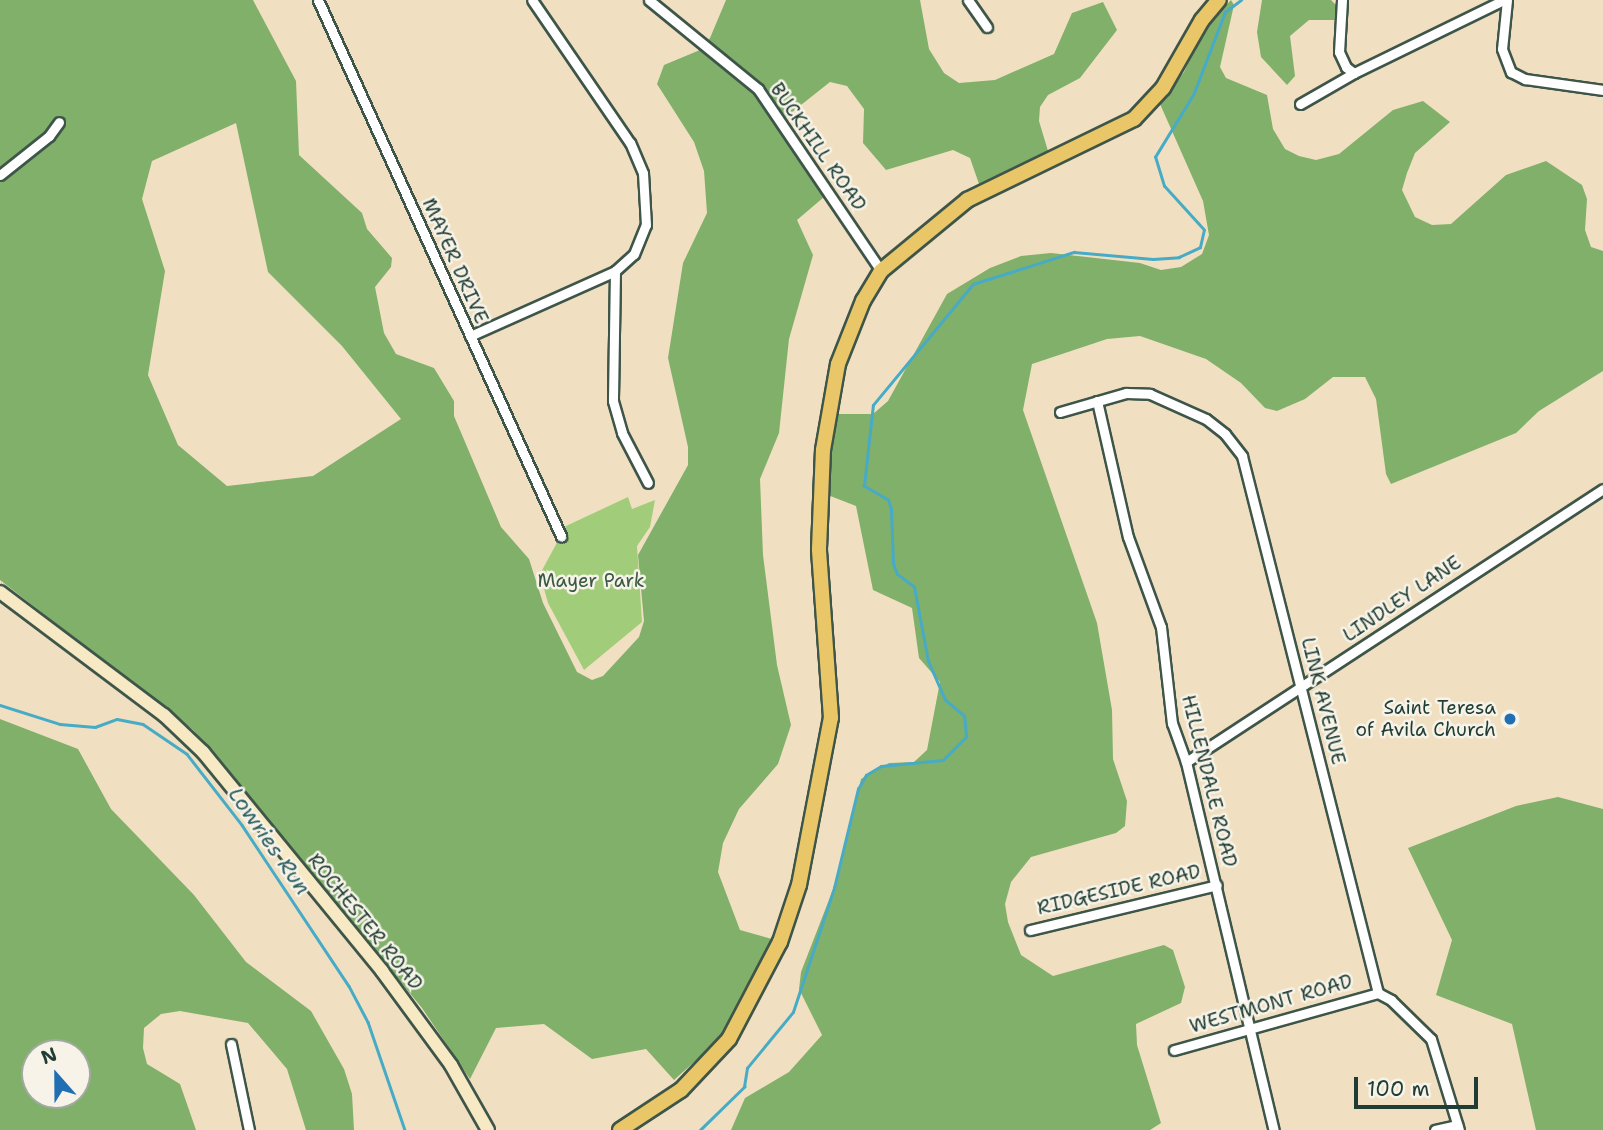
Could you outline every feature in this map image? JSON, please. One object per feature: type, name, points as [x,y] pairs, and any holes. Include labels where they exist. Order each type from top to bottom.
[{"type":"main road","points":[[620,1130],[681,1090],[729,1039],[780,942],[794,905],[831,718],[819,549],[824,441],[846,338],[881,271],[967,200],[1029,166],[1129,124],[1163,88],[1202,20],[1219,0]]},
{"type":"street","name":"MAYER DRIVE","points":[[318,0],[561,536]]},
{"type":"street","points":[[470,336],[615,271],[634,254],[646,225],[643,173],[612,112],[532,0]]},
{"type":"street","name":"BUCKHILL ROAD","points":[[649,0],[763,95],[881,271]]},
{"type":"street","points":[[968,0],[986,27]]},
{"type":"street","points":[[1342,0],[1339,52],[1346,68],[1354,73]]},
{"type":"street","points":[[1300,104],[1354,73],[1505,0],[1502,49],[1511,72],[1525,79],[1603,90]]},
{"type":"street","points":[[0,175],[49,136],[60,122]]},
{"type":"street","points":[[615,271],[613,401],[622,433],[648,483]]},
{"type":"street","name":"LINK AVENUE","points":[[1060,412],[1126,393],[1150,394],[1178,404],[1226,434],[1241,456],[1378,993]]},
{"type":"street","name":"HILLENDALE ROAD","points":[[1097,401],[1128,537],[1161,626],[1171,716],[1186,762],[1217,885],[1274,1130]]},
{"type":"street","name":"LINDLEY LANE","points":[[1186,762],[1302,689],[1363,643],[1603,489]]},
{"type":"street","name":"ROCHESTER ROAD","points":[[0,592],[164,715],[203,752],[382,971],[451,1065],[488,1130]]},
{"type":"street","name":"RIDGESIDE ROAD","points":[[1030,930],[1217,885]]},
{"type":"street","points":[[1378,993],[1391,999],[1432,1039],[1458,1127],[1435,1130]]},
{"type":"street","name":"WESTMONT ROAD","points":[[1174,1050],[1248,1027],[1378,993]]},
{"type":"street","points":[[231,1044],[248,1130]]},
{"type":"green space","points":[[0,0],[253,0],[296,81],[299,155],[362,213],[367,229],[392,258],[391,267],[375,287],[384,333],[396,354],[434,368],[454,401],[454,416],[501,527],[529,559],[543,603],[577,672],[592,680],[603,676],[639,637],[644,621],[638,555],[688,465],[688,447],[668,358],[683,263],[707,213],[704,171],[694,142],[657,84],[664,65],[700,50],[710,38],[726,0],[920,0],[929,49],[944,73],[959,83],[995,80],[1054,54],[1072,13],[1103,2],[1117,30],[1080,78],[1048,95],[1040,107],[1039,121],[1048,151],[979,184],[970,158],[953,150],[886,170],[863,143],[864,109],[847,86],[830,82],[777,124],[824,197],[797,220],[813,255],[789,339],[779,433],[760,479],[763,555],[777,665],[791,725],[778,764],[739,809],[723,843],[718,872],[740,930],[772,939],[724,1035],[674,1080],[646,1049],[592,1059],[544,1024],[496,1028],[470,1079],[422,1008],[193,730],[0,580]],"holes":[[[236,123],[268,272],[342,346],[401,419],[313,476],[227,486],[178,445],[148,375],[165,271],[142,199],[152,161]]]},
{"type":"green space","points":[[1231,0],[1234,5],[1220,67],[1226,78],[1267,95],[1273,129],[1285,149],[1316,160],[1339,154],[1393,110],[1423,101],[1450,122],[1415,153],[1407,173],[1402,190],[1415,217],[1432,225],[1451,224],[1506,175],[1546,161],[1582,185],[1587,199],[1585,230],[1591,247],[1603,251],[1603,371],[1539,411],[1516,433],[1391,484],[1386,474],[1376,399],[1365,377],[1333,377],[1305,399],[1277,411],[1265,408],[1241,383],[1206,359],[1140,336],[1107,339],[1032,364],[1023,410],[1097,623],[1112,710],[1113,759],[1127,801],[1125,826],[1116,833],[1031,857],[1011,882],[1005,904],[1008,922],[1021,955],[1053,976],[1164,945],[1173,950],[1185,987],[1181,1003],[1136,1024],[1137,1045],[1161,1123],[1150,1130],[731,1130],[745,1098],[789,1072],[822,1035],[799,989],[801,972],[839,874],[861,779],[889,763],[914,762],[927,750],[940,682],[919,658],[912,608],[873,590],[856,506],[820,492],[828,414],[873,414],[888,401],[947,294],[990,268],[1021,256],[1051,253],[1140,263],[1161,270],[1181,267],[1202,254],[1209,235],[1203,201],[1160,104],[1184,72],[1206,26]]},
{"type":"green space","points":[[1262,0],[1331,0],[1340,9],[1339,20],[1309,20],[1290,36],[1295,76],[1287,85],[1261,57],[1257,32]]},
{"type":"green space","name":"Mayer Park","points":[[628,497],[632,509],[655,500],[650,527],[637,546],[642,622],[584,670],[548,603],[540,574],[566,526]]},
{"type":"green space","points":[[0,719],[78,749],[111,809],[194,895],[246,962],[311,1011],[344,1069],[352,1094],[354,1130],[306,1130],[287,1069],[248,1023],[180,1011],[161,1014],[144,1028],[143,1048],[147,1064],[180,1084],[196,1130],[0,1130]]},
{"type":"green space","points":[[1558,797],[1603,809],[1603,1130],[1536,1130],[1512,1024],[1436,995],[1452,940],[1408,848],[1516,806]]},
{"type":"waterway","points":[[700,1130],[744,1087],[747,1068],[793,1012],[834,888],[858,789],[866,775],[881,766],[943,760],[966,737],[964,716],[945,700],[928,661],[914,587],[897,574],[893,564],[891,509],[888,500],[864,486],[873,405],[973,284],[1074,252],[1153,259],[1179,257],[1200,247],[1204,230],[1164,186],[1155,157],[1194,93],[1225,12],[1241,0]]},
{"type":"waterway","name":"Lowries Run","points":[[0,705],[60,724],[95,727],[117,719],[143,724],[187,754],[242,825],[349,986],[368,1022],[405,1130]]},
{"type":"place","name":"Saint Teresa of Avila Church","points":[[1510,719]]}]
